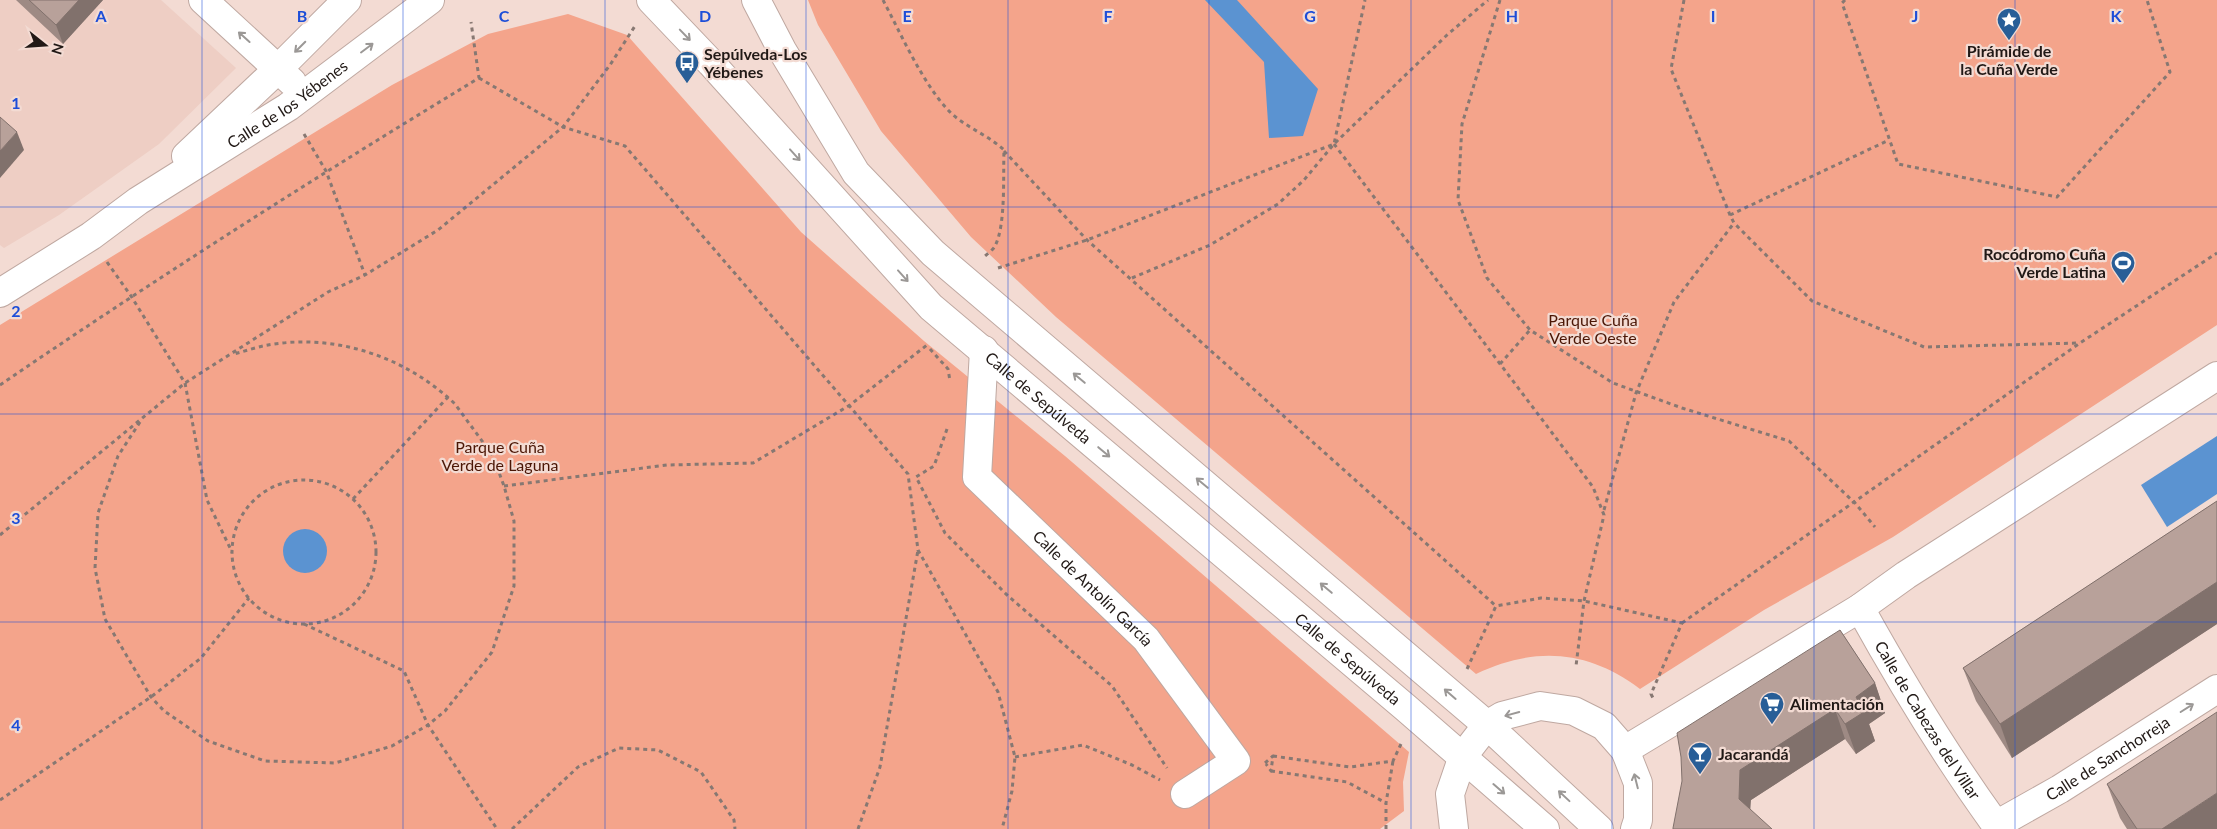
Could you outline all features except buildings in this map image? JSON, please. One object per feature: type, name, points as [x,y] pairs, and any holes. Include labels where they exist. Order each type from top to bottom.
[{"type":"street","points":[[203,0],[279,68],[296,101]]},
{"type":"street","name":"Calle de los Yébenes","points":[[138,201],[279,68],[347,0]]},
{"type":"street","name":"Calle de los Yébenes","points":[[1,290],[91,236],[138,201],[296,101],[430,0]]},
{"type":"street","name":"Calle de Sepúlveda","points":[[651,0],[711,63],[931,307],[1463,756],[1545,829]]},
{"type":"street","points":[[756,0],[782,50],[856,173],[933,253],[1487,725],[1599,829]]},
{"type":"street","name":"Calle de Antolín García","points":[[984,350],[977,477],[1146,639],[1236,761],[1185,794]]},
{"type":"street","points":[[1625,750],[1860,608],[1906,575],[2217,376]]},
{"type":"street","name":"Calle de Cabezas del Villar","points":[[1860,608],[1889,660],[1968,786],[1999,827]]},
{"type":"street","name":"Calle de Sanchorreja","points":[[1999,827],[2217,689]]},
{"type":"street","points":[[1454,829],[1450,794],[1463,756],[1487,725],[1502,716],[1540,706],[1574,710],[1604,726],[1625,750],[1638,784],[1638,820],[1635,829]]},
{"type":"path","points":[[1365,0],[1334,144],[1592,487],[1604,510]]},
{"type":"path","points":[[1132,278],[1210,245],[1278,204],[1304,180],[1334,144],[1447,35],[1488,0]]},
{"type":"path","points":[[1500,0],[1462,124],[1458,200],[1487,278],[1530,330],[1613,383],[1636,393],[1790,441],[1855,503],[1875,526]]},
{"type":"path","points":[[1684,0],[1671,69],[1734,224],[1812,301],[1924,346],[2080,343]]},
{"type":"path","points":[[1845,0],[1842,3],[1898,164],[2057,197],[2170,72],[2147,0]]},
{"type":"path","points":[[470,22],[479,78]]},
{"type":"path","points":[[0,535],[185,383],[328,292],[365,275],[438,230],[563,127],[610,65],[630,32]]},
{"type":"path","points":[[479,78],[563,127],[625,146],[908,474],[918,550],[880,767],[858,829]]},
{"type":"path","points":[[0,385],[131,296],[326,171],[479,78]]},
{"type":"path","points":[[296,101],[326,171],[365,275]]},
{"type":"path","points":[[1730,214],[1890,140]]},
{"type":"path","points":[[962,279],[1087,240],[1334,144]]},
{"type":"path","points":[[1004,150],[1087,240],[1132,278],[1496,606]]},
{"type":"path","points":[[1576,666],[1584,601],[1604,510],[1636,393],[1674,302],[1734,224]]},
{"type":"path","points":[[91,236],[185,383],[207,500],[232,552],[237,576],[249,598],[264,612],[283,621],[303,624],[404,672],[428,725],[497,829]]},
{"type":"path","points":[[1651,694],[1682,623],[2080,343],[2217,253]]},
{"type":"path","points":[[1500,364],[1530,330]]},
{"type":"path","points":[[142,419],[118,456],[98,512],[95,568],[105,619],[151,698],[164,711],[208,741],[265,761],[335,763],[392,746],[428,725],[445,712],[492,652],[514,586],[514,521],[493,456],[448,397],[418,373],[381,355],[320,342],[268,345],[231,355]]},
{"type":"path","points":[[504,486],[667,465],[753,463],[850,405],[927,345]]},
{"type":"path","points":[[353,498],[448,397]]},
{"type":"path","points":[[232,552],[236,528],[243,514],[247,507],[265,491],[286,482],[310,479],[333,486],[353,498],[368,518],[375,542],[374,566],[365,589],[349,608],[328,620],[303,624]]},
{"type":"path","points":[[918,550],[998,692],[1015,757],[1012,792],[1002,829]]},
{"type":"path","points":[[0,800],[151,698],[201,658],[249,598]]},
{"type":"path","points":[[1496,606],[1541,598],[1584,601],[1682,623]]},
{"type":"path","points":[[1465,673],[1496,606]]},
{"type":"path","points":[[1386,829],[1386,803],[1393,761],[1402,743]]},
{"type":"path","points":[[1015,757],[1083,745],[1132,765],[1185,794]]},
{"type":"path","points":[[512,829],[578,767],[619,748],[658,750],[701,772],[734,820],[735,829]]},
{"type":"path","points":[[1273,756],[1350,766],[1393,761]]},
{"type":"path","points":[[1271,771],[1347,782],[1386,803]]},
{"type":"shaded area","points":[[0,0],[161,0],[236,68],[159,144],[59,215],[4,248],[0,245]]},
{"type":"green space","name":"Parque Cuña Verde Oeste","points":[[808,0],[2217,0],[2217,325],[1893,537],[1764,610],[1640,689],[1601,666],[1561,656],[1519,659],[1476,674],[1056,317],[971,237],[881,131],[818,25]]},
{"type":"green space","name":"Parque Cuña Verde de Laguna","points":[[568,14],[627,35],[801,232],[924,341],[1065,456],[1409,752],[1403,782],[1404,811],[1380,829],[0,829],[0,325],[392,85],[488,34]]},
{"type":"water","points":[[1205,0],[1237,0],[1318,89],[1303,136],[1269,138],[1264,62]]},
{"type":"water","points":[[2217,436],[2217,494],[2167,527],[2141,485]]},
{"type":"water","points":[[305,529],[317,533],[323,539],[327,551],[323,563],[317,569],[305,573],[293,569],[287,563],[283,551],[287,539],[293,533]]},
{"type":"place","name":"Pirámide de la Cuña Verde","points":[[2009,41]]},
{"type":"place","name":"Sepúlveda-Los Yébenes","points":[[687,84]]},
{"type":"place","name":"Rocódromo Cuña Verde Latina","points":[[2123,284]]},
{"type":"place","name":"Alimentación","points":[[1772,725]]},
{"type":"place","name":"Jacarandá","points":[[1700,775]]}]
